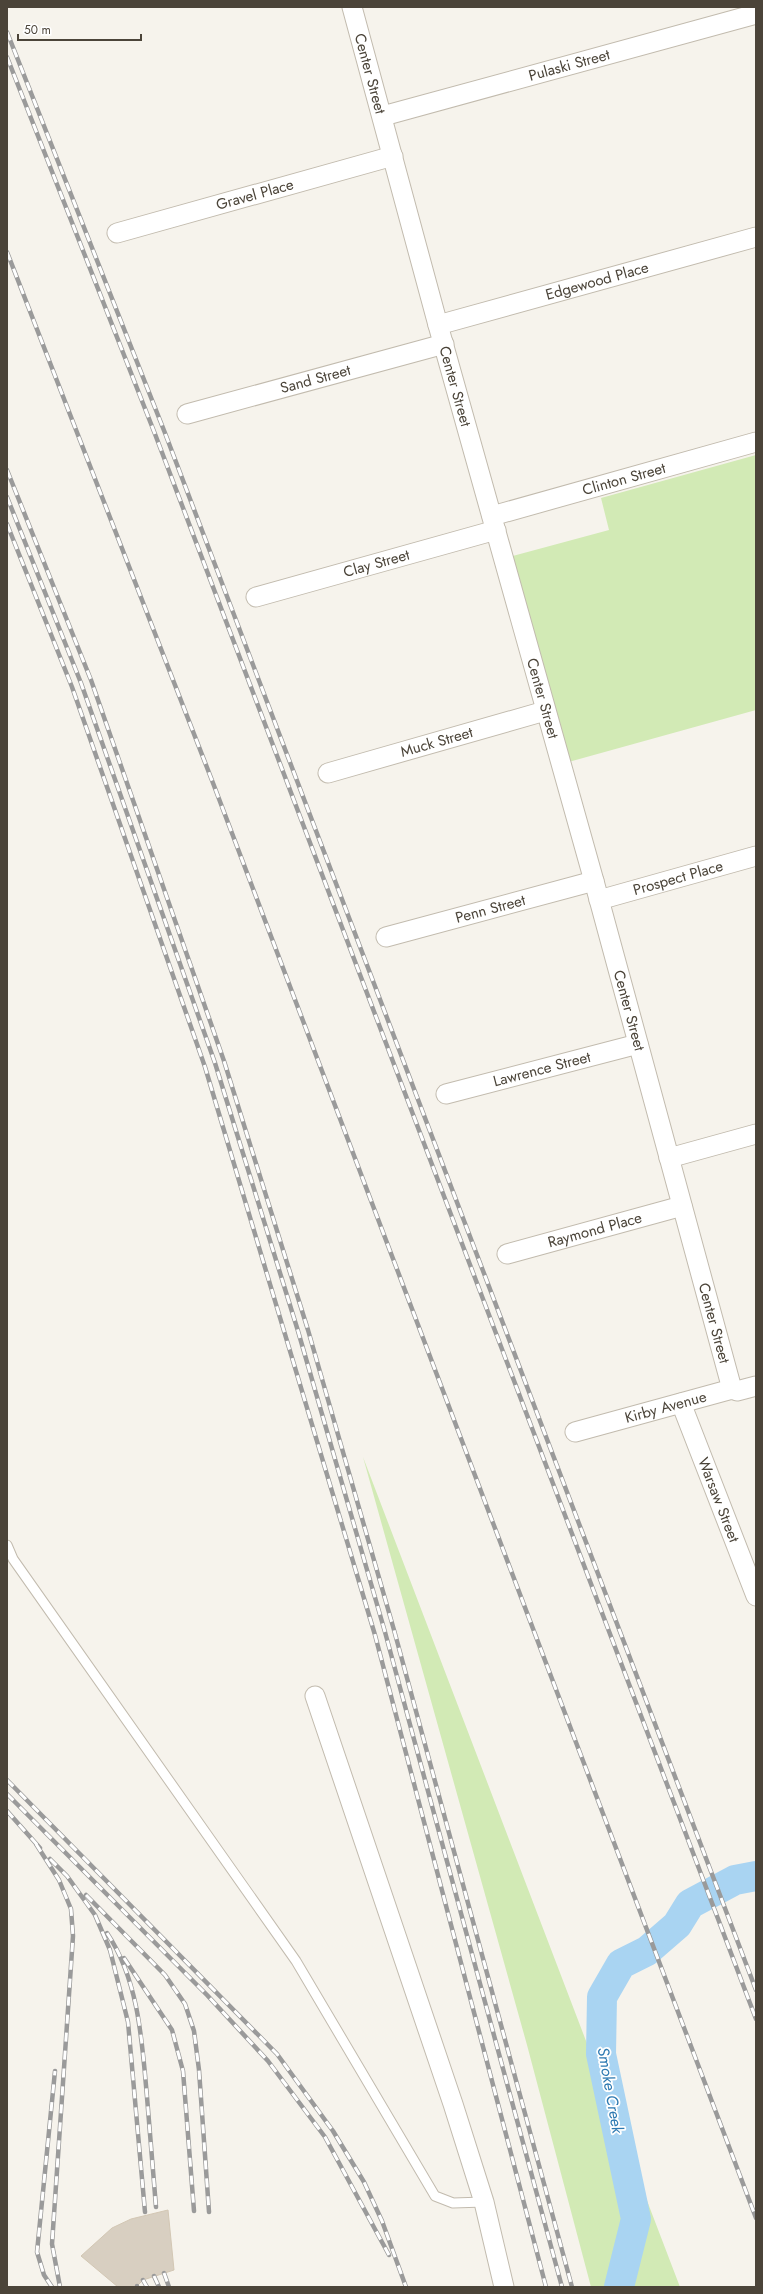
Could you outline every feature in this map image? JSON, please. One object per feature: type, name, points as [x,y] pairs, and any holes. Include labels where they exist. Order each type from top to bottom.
[{"type":"street","name":"Center Street","points":[[352,7],[383,116],[438,325],[545,711],[594,881],[732,1389]]},
{"type":"street","name":"Pulaski Street","points":[[383,116],[756,14]]},
{"type":"street","name":"Gravel Place","points":[[117,233],[393,156]]},
{"type":"street","name":"Edgewood Place","points":[[438,325],[756,237]]},
{"type":"street","name":"Sand Street","points":[[187,414],[444,344]]},
{"type":"street","name":"Clinton Street","points":[[494,523],[756,442]]},
{"type":"street","name":"Clay Street","points":[[256,596],[494,523]]},
{"type":"street","name":"Muck Street","points":[[328,773],[545,711]]},
{"type":"street","name":"Prospect Place","points":[[599,900],[756,856]]},
{"type":"street","name":"Penn Street","points":[[386,937],[594,881]]},
{"type":"street","name":"Lawrence Street","points":[[446,1094],[638,1044]]},
{"type":"street","points":[[669,1158],[756,1134]]},
{"type":"street","name":"Raymond Place","points":[[507,1254],[682,1206]]},
{"type":"street","name":"Kirby Avenue","points":[[575,1432],[732,1389],[737,1391],[756,1386]]},
{"type":"street","name":"Warsaw Street","points":[[681,1403],[756,1596]]},
{"type":"street","points":[[315,1696],[484,2202],[504,2287]]},
{"type":"lane","points":[[7,1545],[18,1565],[296,1961],[436,2196],[453,2203],[484,2202]]},
{"type":"green space","points":[[756,455],[756,710],[565,763],[509,557],[609,530],[601,498]]},
{"type":"green space","points":[[363,1457],[680,2287],[591,2287],[527,2045]]},
{"type":"building","points":[[168,2210],[174,2270],[143,2280],[136,2287],[118,2287],[81,2256],[112,2228],[131,2219]]},
{"type":"waterway","name":"Smoke Creek","points":[[619,2287],[636,2219],[601,2054],[602,1997],[621,1964],[647,1951],[677,1925],[690,1904],[735,1880],[756,1876]]},
{"type":"railway","points":[[7,32],[165,433],[756,1990]]},
{"type":"railway","points":[[7,57],[155,434],[756,2019]]},
{"type":"railway","points":[[7,252],[213,783],[756,2218]]},
{"type":"railway","points":[[7,470],[91,680],[224,1061],[308,1330],[394,1630],[572,2287]]},
{"type":"railway","points":[[7,497],[81,683],[215,1063],[298,1331],[385,1632],[562,2287]]},
{"type":"railway","points":[[7,524],[72,687],[205,1067],[375,1635],[546,2287]]},
{"type":"railway","points":[[7,1780],[277,2054],[333,2131],[364,2182],[382,2221],[406,2287]]},
{"type":"railway","points":[[7,1794],[207,1995],[268,2061],[325,2137],[389,2255]]},
{"type":"railway","points":[[7,1811],[40,1848]]},
{"type":"railway","points":[[36,1844],[59,1880],[71,1909],[73,1936],[52,2244],[60,2287]]},
{"type":"railway","points":[[50,1859],[67,1876],[95,1915],[110,1950],[128,2022],[145,2212]]},
{"type":"railway","points":[[86,1895],[165,1975],[185,2004],[194,2031],[199,2070],[209,2212]]},
{"type":"railway","points":[[107,1933],[118,1952],[126,1971],[141,2033],[156,2207]]},
{"type":"railway","points":[[124,1958],[172,2030],[183,2071],[194,2211]]},
{"type":"railway","points":[[52,2287],[44,2275],[37,2252],[55,2071]]},
{"type":"railway","points":[[164,2273],[169,2287]]},
{"type":"railway","points":[[154,2276],[159,2287]]},
{"type":"railway","points":[[143,2280],[147,2287]]}]
